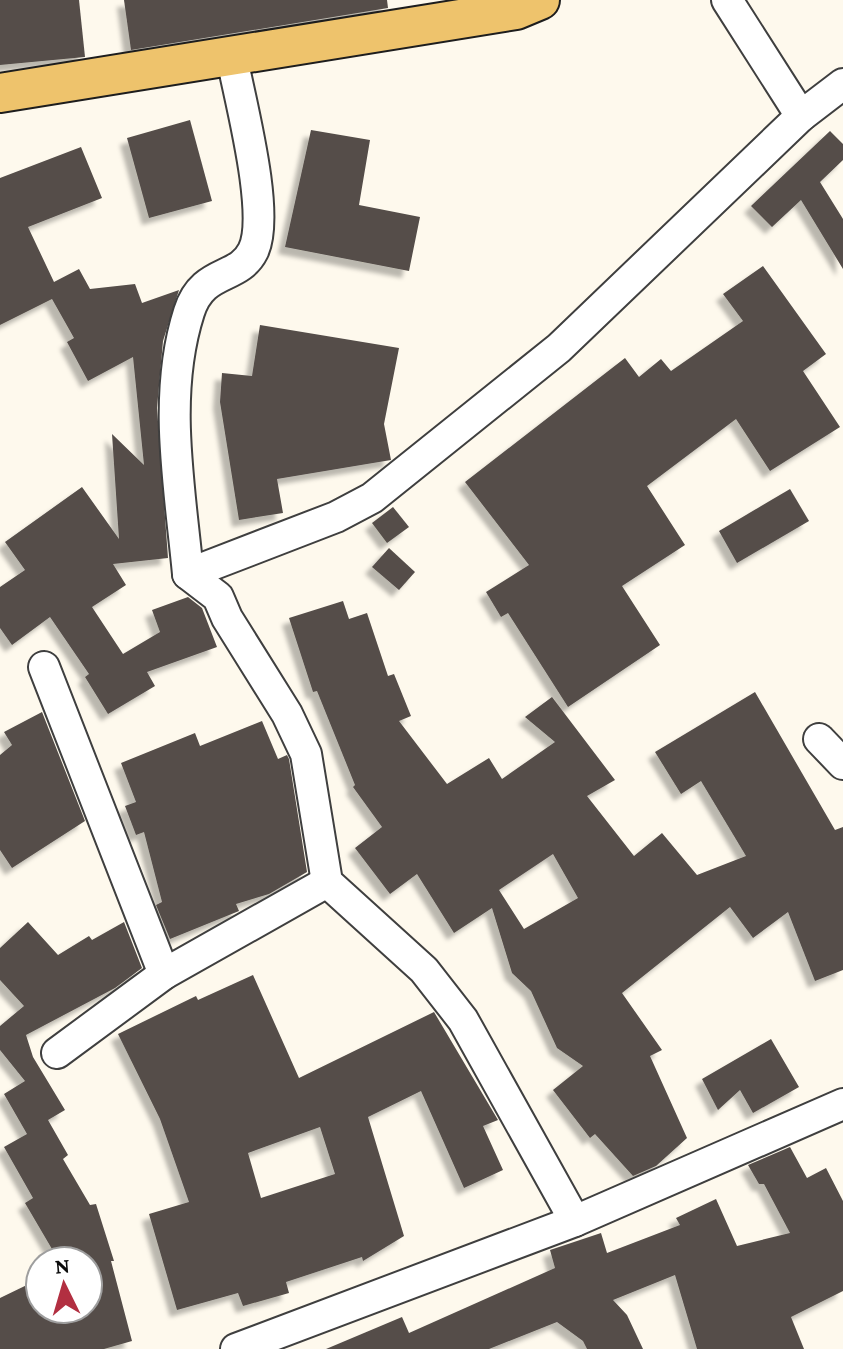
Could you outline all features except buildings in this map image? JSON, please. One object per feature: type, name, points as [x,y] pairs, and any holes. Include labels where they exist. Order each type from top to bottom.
[{"type":"main road","points":[[0,93],[516,10],[540,0]]},
{"type":"street","points":[[727,0],[801,116]]},
{"type":"street","points":[[232,58],[258,207],[253,251],[240,265],[204,283],[189,311],[177,375],[175,434],[188,574],[218,597],[227,618],[287,714],[306,754],[327,882],[424,970],[463,1020],[575,1221]]},
{"type":"street","points":[[188,574],[336,517],[372,498],[559,348],[801,116],[843,84]]},
{"type":"street","points":[[44,667],[164,974]]},
{"type":"street","points":[[819,739],[843,764]]},
{"type":"street","points":[[57,1053],[164,974],[327,882]]},
{"type":"street","points":[[236,1349],[575,1221],[843,1104]]}]
